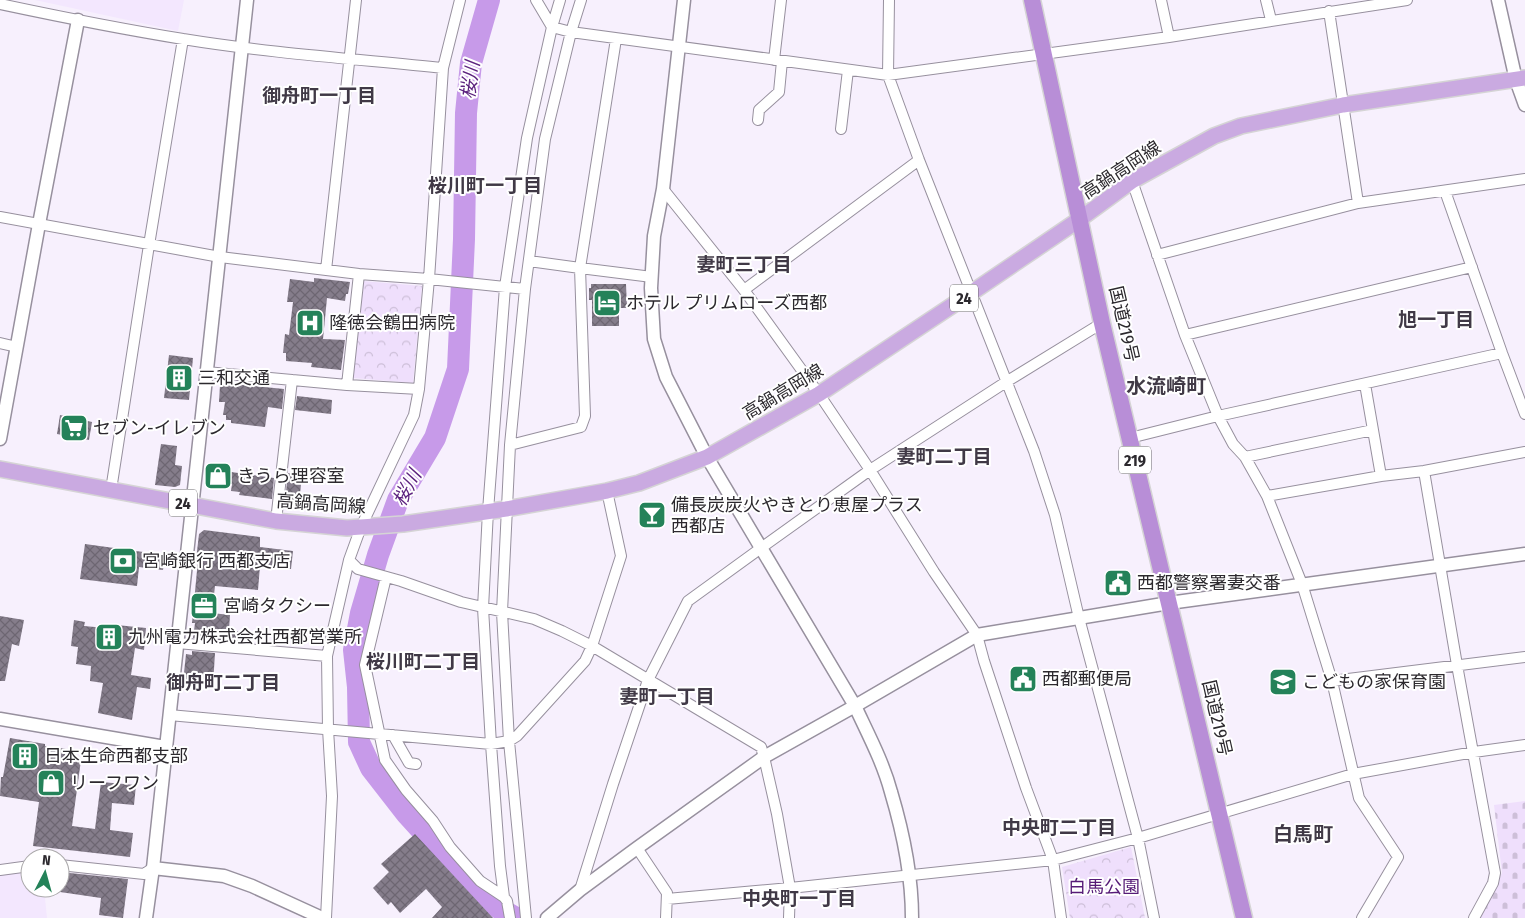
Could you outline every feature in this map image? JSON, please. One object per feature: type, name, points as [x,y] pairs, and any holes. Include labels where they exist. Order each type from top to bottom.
[{"type":"highway","name":"国道219号","points":[[1032,0],[1102,323],[1244,918]]},
{"type":"main road","name":"高鍋高岡線","points":[[0,469],[276,520],[326,527],[402,524],[488,512],[607,491],[639,483],[707,457],[819,394],[1080,219],[1132,181],[1214,136],[1241,126],[1343,105],[1520,79]]},
{"type":"street","points":[[146,918],[193,505],[247,0]]},
{"type":"street","points":[[326,270],[356,0]]},
{"type":"street","points":[[326,918],[332,796],[327,656],[348,560],[414,415],[419,389],[429,279],[443,68],[460,0]]},
{"type":"street","points":[[536,0],[552,27],[571,32],[888,75],[1170,37],[1407,0]]},
{"type":"street","points":[[510,918],[500,866],[483,608],[488,512],[505,287],[527,138],[552,27],[560,0]]},
{"type":"street","points":[[526,918],[509,741],[502,612],[506,509],[510,445],[525,289],[545,139],[571,32],[581,0]]},
{"type":"street","points":[[684,0],[663,189],[654,236],[651,288],[654,339],[666,377],[707,457],[855,706],[872,742],[891,790],[909,875],[912,918]]},
{"type":"street","points":[[758,120],[759,110],[779,92],[778,60],[781,0]]},
{"type":"street","points":[[889,0],[888,75],[919,160],[1034,451],[1055,515],[1079,618],[1138,838],[1154,918]]},
{"type":"street","points":[[1161,0],[1170,37]]},
{"type":"street","points":[[1266,0],[1271,20]]},
{"type":"street","points":[[1498,0],[1520,79],[1525,105]]},
{"type":"street","points":[[0,4],[183,39],[443,68]]},
{"type":"street","points":[[1329,11],[1358,203]]},
{"type":"street","points":[[0,439],[78,20]]},
{"type":"street","points":[[111,490],[183,39]]},
{"type":"street","points":[[510,445],[581,426],[585,416],[580,268],[616,39]]},
{"type":"street","points":[[841,129],[848,70]]},
{"type":"street","points":[[744,290],[919,160]]},
{"type":"street","points":[[1157,255],[1358,203],[1525,180]]},
{"type":"street","points":[[1132,181],[1185,335],[1218,416],[1233,444],[1245,457],[1267,496],[1302,584],[1332,681],[1359,798],[1398,857],[1362,918]]},
{"type":"street","points":[[663,189],[744,290],[819,394],[870,470],[934,572],[977,634],[984,661],[1026,788],[1053,860],[1061,918]]},
{"type":"street","points":[[1445,191],[1525,414]]},
{"type":"street","points":[[0,217],[220,257],[359,274],[525,289]]},
{"type":"street","points":[[529,261],[652,276]]},
{"type":"street","points":[[1185,335],[1472,267]]},
{"type":"street","points":[[346,385],[359,274]]},
{"type":"street","points":[[580,890],[648,680],[688,601],[870,470],[1006,382],[1102,323]]},
{"type":"street","points":[[0,343],[17,347]]},
{"type":"street","points":[[1130,438],[1218,416],[1502,353]]},
{"type":"street","points":[[206,372],[346,385],[419,389]]},
{"type":"street","points":[[276,520],[292,380]]},
{"type":"street","points":[[1365,384],[1381,476]]},
{"type":"street","points":[[1245,457],[1373,430]]},
{"type":"street","points":[[1267,496],[1381,476],[1424,471],[1525,452]]},
{"type":"street","points":[[1424,471],[1495,873],[1493,884],[1474,918]]},
{"type":"street","points":[[169,715],[491,744],[509,741],[517,736],[585,661],[592,646],[621,556],[607,491]]},
{"type":"street","points":[[548,918],[580,890],[764,757],[977,634],[1169,603],[1525,554]]},
{"type":"street","points":[[348,560],[358,569],[483,608],[534,620],[562,631],[592,646],[761,747],[777,814],[790,888],[789,918]]},
{"type":"street","points":[[383,576],[365,665],[377,733],[385,760],[406,790],[433,821],[450,847],[480,881],[505,899]]},
{"type":"street","points":[[177,643],[327,656]]},
{"type":"street","points":[[1332,681],[1525,656]]},
{"type":"street","points":[[0,719],[165,747]]},
{"type":"street","points":[[394,735],[409,763],[416,764]]},
{"type":"street","points":[[667,899],[1053,860],[1138,838],[1353,774],[1474,752],[1525,745]]},
{"type":"street","points":[[637,848],[667,893],[666,918]]},
{"type":"street","points":[[70,866],[144,874],[152,868],[224,876],[252,886],[322,918]]},
{"type":"street","points":[[0,870],[20,867]]},
{"type":"shaded area","points":[[35,0],[184,0],[178,31]]},
{"type":"shaded area","points":[[20,869],[20,898],[45,898],[47,918],[0,918],[0,872]]},
{"type":"green space","points":[[363,281],[422,286],[413,383],[353,378]]},
{"type":"green space","points":[[1525,801],[1525,918],[1478,918],[1502,873],[1494,805]]},
{"type":"green space","name":"白馬公園","points":[[1131,847],[1145,918],[1070,918],[1062,867]]},
{"type":"building","name":"隆徳会鶴田病院","points":[[314,278],[350,282],[345,301],[327,298],[323,339],[345,340],[341,370],[311,367],[312,363],[286,361],[286,353],[283,353],[285,334],[289,335],[293,302],[287,302],[290,279],[314,282]]},
{"type":"building","points":[[591,284],[626,284],[627,308],[619,308],[619,326],[592,326],[592,300],[589,300]]},
{"type":"building","name":"三和交通","points":[[169,355],[193,358],[189,400],[164,398]]},
{"type":"building","points":[[225,383],[284,389],[282,409],[268,407],[265,427],[231,423],[231,420],[226,420],[226,415],[223,415],[225,402],[219,402],[220,385]]},
{"type":"building","points":[[297,396],[332,400],[331,414],[295,410]]},
{"type":"building","name":"セブン-イレブン","points":[[60,415],[92,422],[89,440],[57,434]]},
{"type":"building","points":[[161,444],[177,446],[175,465],[182,466],[180,485],[175,487],[155,485]]},
{"type":"building","points":[[210,469],[274,478],[272,499],[239,495],[240,492],[231,491],[232,484],[209,481]]},
{"type":"building","points":[[288,473],[302,475],[299,503],[285,501]]},
{"type":"building","points":[[204,530],[260,537],[260,547],[293,551],[291,569],[260,566],[258,590],[215,586],[212,613],[230,615],[229,630],[241,632],[240,642],[193,638],[195,623],[192,623],[198,560],[196,560],[199,534]]},
{"type":"building","name":"宮崎銀行 西都支店","points":[[85,544],[165,555],[163,570],[139,567],[137,586],[80,579]]},
{"type":"building","points":[[0,616],[24,620],[19,646],[12,644],[5,681],[0,681]]},
{"type":"building","points":[[74,620],[85,622],[84,626],[106,628],[107,624],[146,628],[144,650],[135,648],[131,675],[151,678],[150,689],[137,687],[132,720],[98,713],[103,683],[90,681],[91,666],[76,664],[78,647],[71,646]]},
{"type":"building","points":[[192,651],[215,653],[213,685],[183,682],[186,654],[192,655]]},
{"type":"building","points":[[10,738],[66,749],[65,757],[81,760],[72,826],[95,829],[101,782],[136,785],[134,805],[112,803],[110,830],[133,833],[130,857],[70,850],[70,848],[33,846],[39,802],[0,796],[1,777],[3,777]]},
{"type":"building","points":[[415,834],[493,918],[432,918],[442,907],[426,889],[400,913],[391,902],[388,905],[373,888],[389,872],[381,864]]},
{"type":"building","points":[[70,873],[128,879],[123,918],[99,915],[101,898],[70,893]]},
{"type":"waterway","name":"桜川","points":[[489,0],[471,63],[466,113],[464,239],[458,369],[435,438],[398,500],[378,555],[361,613],[354,650],[358,687],[359,742],[371,768],[406,813],[485,900],[516,918]]},
{"type":"place","name":"ホテル プリムローズ西都","points":[[607,303]]},
{"type":"place","name":"隆徳会鶴田病院","points":[[310,323]]},
{"type":"place","name":"三和交通","points":[[179,378]]},
{"type":"place","name":"セブン-イレブン","points":[[74,428]]},
{"type":"place","name":"きうら理容室","points":[[218,476]]},
{"type":"place","name":"備長炭炭火やきとり恵屋プラス 西都店","points":[[652,515]]},
{"type":"place","name":"宮崎銀行 西都支店","points":[[123,561]]},
{"type":"place","name":"西都警察署妻交番","points":[[1118,583]]},
{"type":"place","name":"宮崎タクシー","points":[[204,606]]},
{"type":"place","name":"九州電力株式会社西都営業所","points":[[109,637]]},
{"type":"place","name":"西都郵便局","points":[[1023,679]]},
{"type":"place","name":"こどもの家保育園","points":[[1283,682]]},
{"type":"place","name":"日本生命西都支部","points":[[25,756]]},
{"type":"place","name":"リーフワン","points":[[51,783]]},
{"type":"district","name":"御舟町一丁目","points":[[319,95]]},
{"type":"district","name":"桜川町一丁目","points":[[485,185]]},
{"type":"district","name":"妻町三丁目","points":[[744,264]]},
{"type":"district","name":"旭一丁目","points":[[1436,319]]},
{"type":"district","name":"水流崎町","points":[[1166,386]]},
{"type":"district","name":"妻町二丁目","points":[[944,456]]},
{"type":"district","name":"桜川町二丁目","points":[[423,661]]},
{"type":"district","name":"御舟町二丁目","points":[[223,682]]},
{"type":"district","name":"妻町一丁目","points":[[667,696]]},
{"type":"district","name":"中央町二丁目","points":[[1059,827]]},
{"type":"district","name":"白馬町","points":[[1303,834]]},
{"type":"district","name":"中央町一丁目","points":[[799,898]]}]
